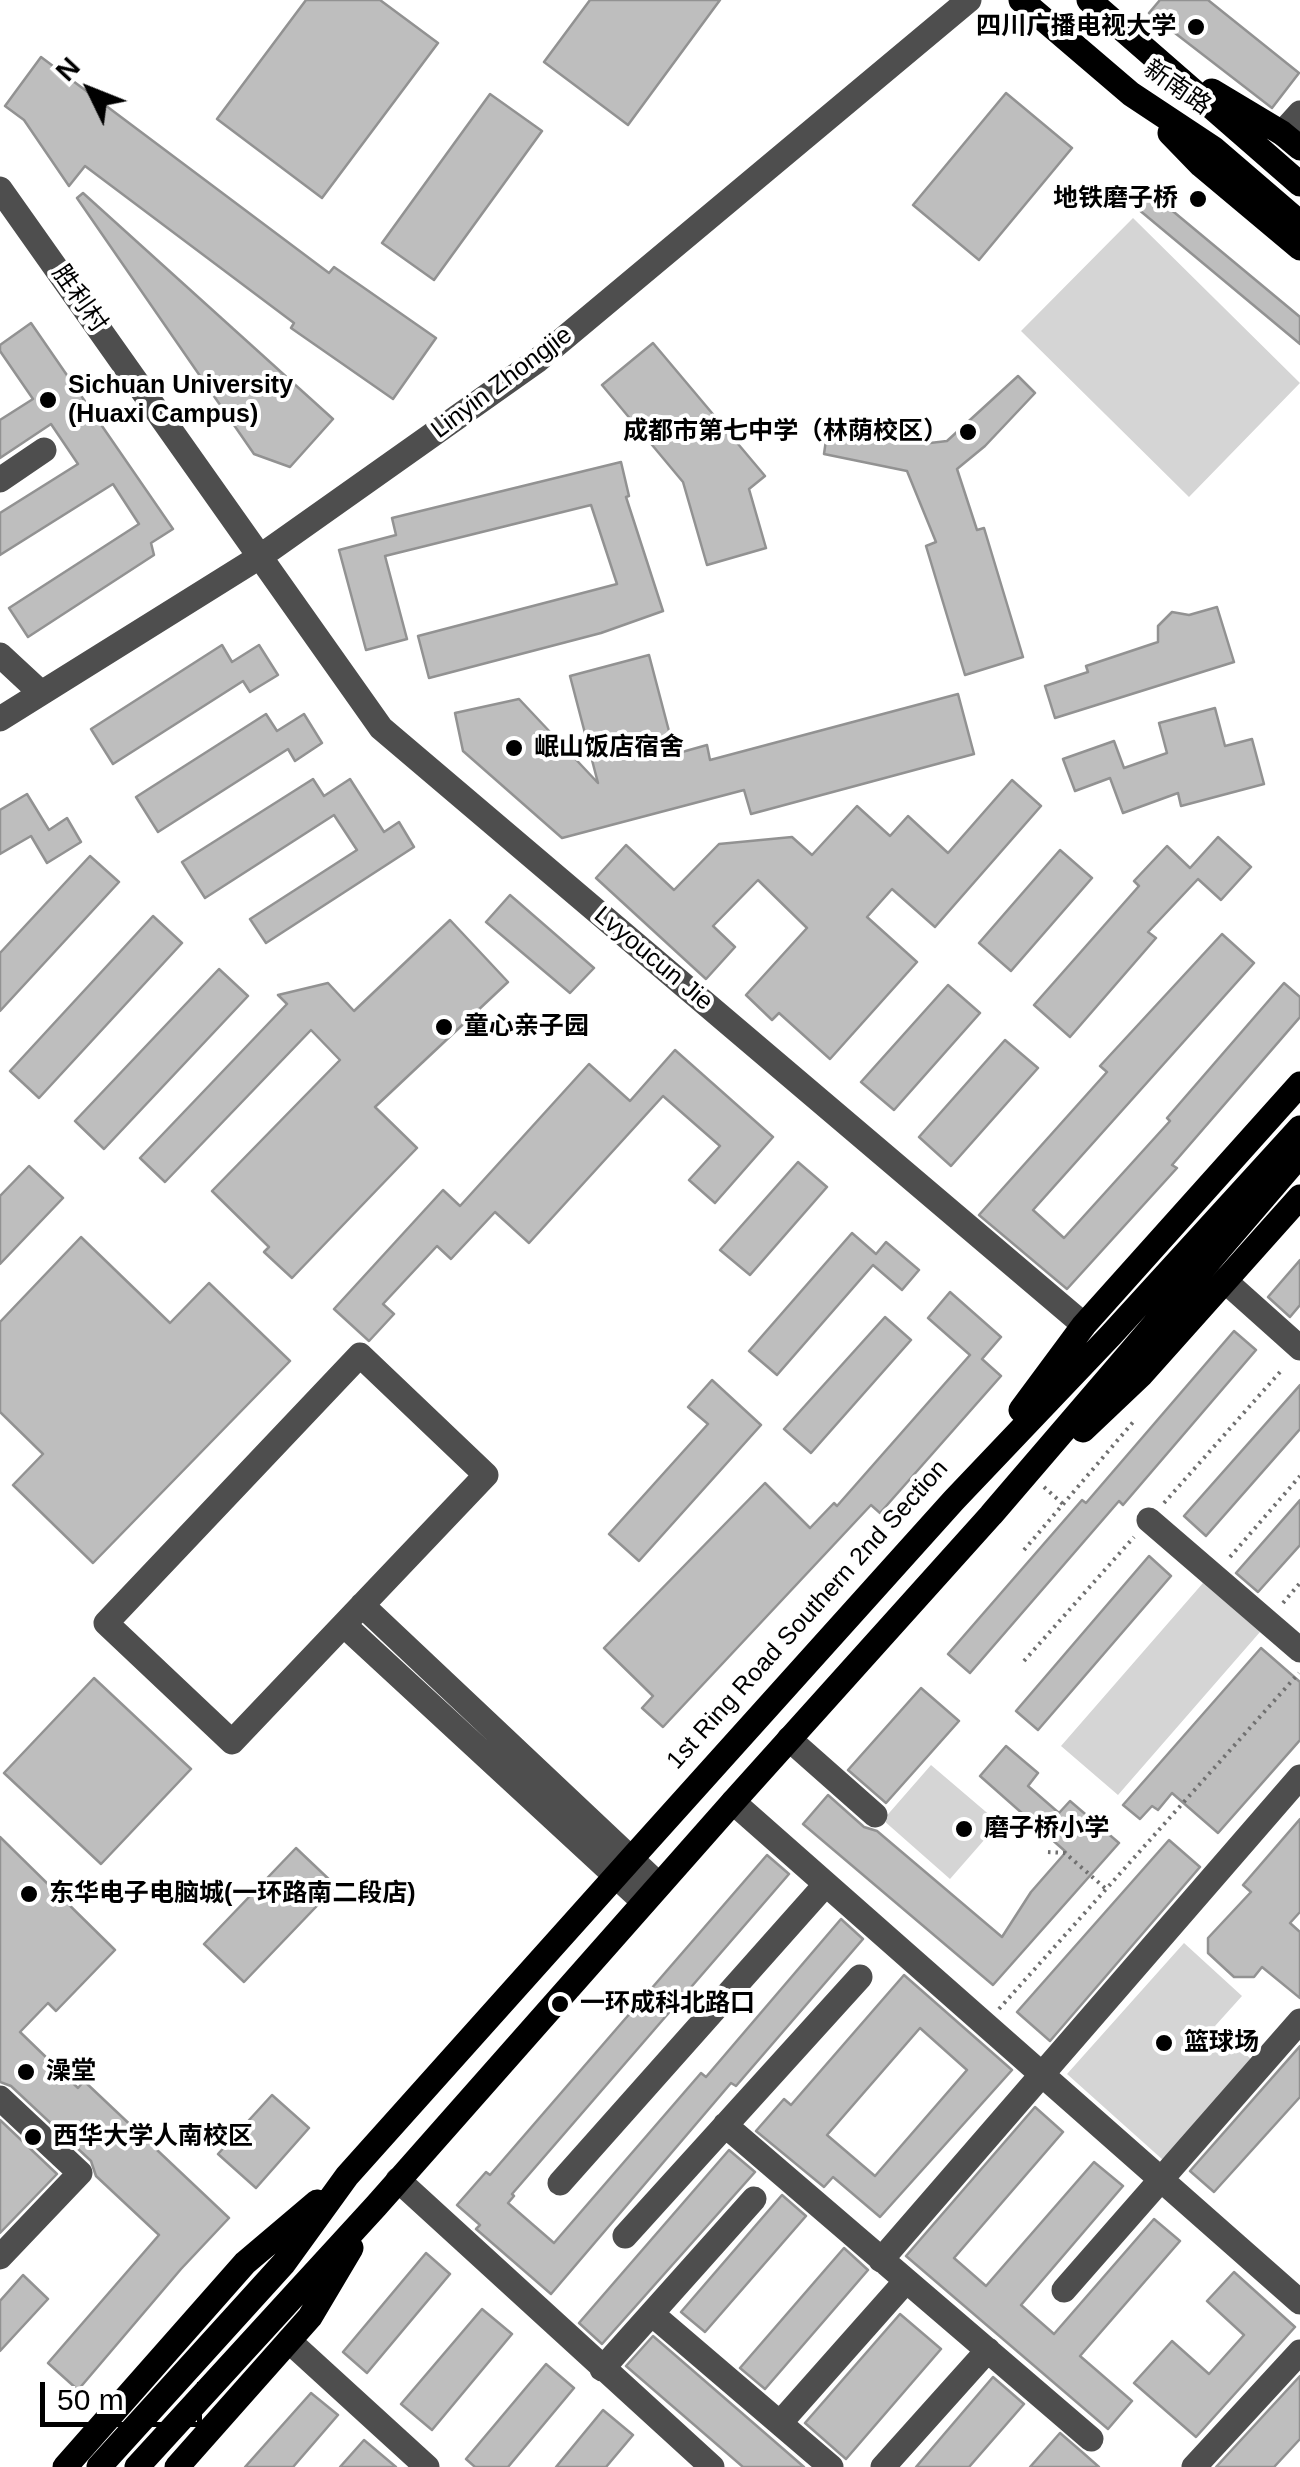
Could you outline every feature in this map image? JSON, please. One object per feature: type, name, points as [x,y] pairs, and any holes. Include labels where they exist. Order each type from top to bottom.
[{"type":"main road","name":"新南路","points":[[1021,0],[1131,94],[1214,149],[1300,223]]},
{"type":"main road","name":"新南路","points":[[1088,0],[1300,184]]},
{"type":"main road","points":[[1160,60],[1291,140]]},
{"type":"main road","points":[[1131,94],[1201,165],[1300,248]]},
{"type":"main road","name":"1st Ring Road Southern 2nd Section","points":[[99,2467],[284,2263],[347,2176],[954,1500],[1084,1325],[1300,1084]]},
{"type":"main road","points":[[954,1500],[1300,1128]]},
{"type":"main road","points":[[137,2467],[376,2206],[991,1515],[1300,1155]]},
{"type":"main road","points":[[991,1515],[1141,1375],[1300,1197]]},
{"type":"main road","name":"1st Ring Road Southern 2nd Section","points":[[65,2467],[246,2263],[347,2176]]},
{"type":"main road","points":[[178,2467],[310,2318],[376,2206]]},
{"type":"street","name":"Linyin Zhongjie","points":[[0,719],[262,556],[538,360],[969,0]]},
{"type":"street","points":[[1291,140],[1300,113]]},
{"type":"street","name":"胜利村","points":[[0,189],[262,556]]},
{"type":"street","points":[[0,480],[44,450]]},
{"type":"street","name":"Lvyoucun Jie","points":[[262,556],[381,728],[1084,1325]]},
{"type":"street","points":[[0,654],[41,693]]},
{"type":"street","points":[[1224,1280],[1300,1348]]},
{"type":"street","points":[[360,1355],[486,1475],[344,1625],[232,1742],[106,1622],[360,1355]]},
{"type":"street","points":[[1149,1520],[1300,1650]]},
{"type":"street","points":[[362,1606],[651,1894]]},
{"type":"street","points":[[344,1625],[623,1867]]},
{"type":"street","points":[[789,1740],[875,1816]]},
{"type":"street","points":[[880,2260],[1044,2076],[1300,1777]]},
{"type":"street","points":[[733,1802],[1300,2302]]},
{"type":"street","points":[[560,2183],[826,1884]]},
{"type":"street","points":[[625,2236],[860,1977]]},
{"type":"street","points":[[1064,2290],[1300,2021]]},
{"type":"street","points":[[0,2098],[80,2173],[0,2257]]},
{"type":"street","points":[[725,2125],[1091,2440]]},
{"type":"street","points":[[398,2180],[712,2467]]},
{"type":"street","points":[[602,2368],[754,2199]]},
{"type":"street","points":[[780,2422],[906,2281]]},
{"type":"street","points":[[652,2314],[831,2467]]},
{"type":"street","points":[[288,2342],[428,2467]]},
{"type":"street","points":[[883,2467],[988,2350]]},
{"type":"street","points":[[1194,2467],[1300,2352]]},
{"type":"path","points":[[1024,1660],[1280,1372]]},
{"type":"path","points":[[1024,1550],[1134,1422]]},
{"type":"path","points":[[1213,1575],[1300,1476]]},
{"type":"path","points":[[986,2024],[1300,1671]]},
{"type":"path","points":[[1048,1852],[1066,1852],[1106,1889]]},
{"type":"shaded area","points":[[1133,218],[1300,383],[1189,497],[1021,331]]},
{"type":"shaded area","points":[[1203,1583],[1260,1632],[1118,1795],[1061,1746]]},
{"type":"shaded area","points":[[931,1765],[999,1823],[950,1879],[883,1820]]},
{"type":"shaded area","name":"篮球场","points":[[1184,1943],[1242,1996],[1215,2026],[1252,2060],[1163,2160],[1067,2074]]},
{"type":"building","points":[[306,0],[380,0],[438,43],[322,198],[217,119]]},
{"type":"building","points":[[590,0],[720,0],[628,125],[544,62]]},
{"type":"building","points":[[1160,0],[1208,0],[1299,73],[1272,108],[1149,13]]},
{"type":"building","points":[[41,57],[329,273],[334,267],[436,338],[393,399],[291,328],[294,323],[85,166],[69,186],[24,120],[5,106]]},
{"type":"building","points":[[1006,93],[1072,148],[979,260],[913,205]]},
{"type":"building","points":[[490,94],[542,131],[434,280],[382,243]]},
{"type":"building","points":[[83,193],[333,419],[290,467],[254,454],[77,198]]},
{"type":"building","points":[[1151,193],[1300,317],[1300,344],[1138,209]]},
{"type":"building","points":[[31,323],[173,529],[151,543],[154,555],[28,637],[9,608],[139,524],[113,484],[0,555],[0,513],[78,464],[51,424],[0,458],[0,420],[33,399],[0,351],[0,345]]},
{"type":"building","points":[[653,343],[765,476],[749,489],[766,548],[707,565],[683,482],[602,385]]},
{"type":"building","points":[[1018,376],[1035,393],[985,446],[957,469],[977,530],[984,528],[1023,657],[965,675],[926,546],[936,542],[907,471],[824,454],[828,426],[930,443],[947,441]]},
{"type":"building","points":[[621,462],[629,496],[626,497],[663,611],[601,633],[429,678],[418,636],[617,584],[591,505],[385,556],[407,639],[366,650],[339,550],[396,535],[392,518]]},
{"type":"building","points":[[1217,607],[1234,662],[1055,718],[1045,686],[1088,672],[1086,666],[1158,642],[1158,626],[1172,612],[1189,615]]},
{"type":"building","points":[[222,645],[232,662],[259,645],[278,675],[250,692],[243,681],[113,764],[91,729]]},
{"type":"building","name":"岷山饭店宿舍","points":[[649,655],[675,754],[707,745],[710,760],[958,694],[974,754],[751,814],[744,790],[562,838],[463,751],[455,713],[519,699],[598,783],[570,676]]},
{"type":"building","points":[[1215,708],[1225,746],[1252,739],[1264,784],[1181,806],[1178,793],[1123,813],[1110,778],[1075,791],[1063,759],[1114,741],[1124,768],[1167,753],[1159,723]]},
{"type":"building","points":[[266,714],[277,731],[304,714],[322,743],[295,761],[288,749],[158,832],[136,797]]},
{"type":"building","points":[[313,779],[324,796],[350,779],[384,832],[399,822],[414,847],[266,943],[250,919],[357,850],[334,815],[205,898],[182,862]]},
{"type":"building","points":[[1012,780],[1041,806],[935,927],[892,889],[867,917],[917,962],[830,1059],[779,1013],[772,1020],[746,995],[807,928],[758,880],[713,926],[735,947],[706,979],[596,878],[626,845],[674,890],[719,844],[792,837],[812,855],[857,806],[890,836],[908,816],[948,853]]},
{"type":"building","points":[[27,794],[49,830],[67,818],[81,842],[47,863],[31,836],[0,854],[0,810]]},
{"type":"building","points":[[1218,837],[1251,867],[1221,900],[1198,879],[1148,932],[1156,938],[1070,1037],[1034,1005],[1139,886],[1134,881],[1167,846],[1190,868]]},
{"type":"building","points":[[1060,850],[1092,878],[1011,971],[979,943]]},
{"type":"building","points":[[90,856],[119,882],[0,1011],[0,953]]},
{"type":"building","points":[[510,895],[594,968],[570,993],[486,922]]},
{"type":"building","points":[[153,916],[182,943],[39,1098],[10,1071]]},
{"type":"building","points":[[450,920],[508,982],[375,1107],[417,1148],[292,1278],[264,1252],[269,1247],[212,1191],[340,1060],[311,1030],[165,1182],[140,1158],[287,1004],[278,995],[328,983],[354,1011]]},
{"type":"building","points":[[1222,934],[1254,963],[1033,1210],[1064,1238],[1170,1121],[1167,1118],[1284,983],[1300,997],[1300,1017],[1172,1165],[1177,1168],[1067,1289],[979,1215],[1107,1072],[1100,1066]]},
{"type":"building","points":[[219,969],[248,996],[104,1149],[75,1121]]},
{"type":"building","points":[[948,985],[980,1013],[894,1110],[861,1082]]},
{"type":"building","points":[[1005,1040],[1038,1068],[951,1166],[919,1137]]},
{"type":"building","points":[[675,1050],[773,1137],[715,1203],[689,1180],[720,1146],[663,1096],[529,1243],[495,1212],[451,1259],[437,1246],[383,1304],[394,1314],[369,1341],[334,1309],[443,1190],[460,1206],[589,1064],[630,1101]]},
{"type":"building","points":[[798,1162],[827,1187],[750,1275],[720,1250]]},
{"type":"building","points":[[29,1166],[63,1198],[0,1264],[0,1196]]},
{"type":"building","points":[[852,1233],[876,1254],[886,1242],[919,1270],[902,1290],[873,1265],[777,1375],[749,1351]]},
{"type":"building","points":[[81,1237],[170,1323],[209,1283],[290,1361],[93,1563],[13,1485],[43,1454],[0,1412],[0,1322]]},
{"type":"building","points":[[1300,1260],[1300,1305],[1290,1317],[1268,1297]]},
{"type":"building","points":[[950,1292],[1001,1337],[982,1359],[1001,1376],[880,1513],[871,1505],[663,1727],[642,1708],[653,1696],[604,1648],[765,1483],[810,1528],[834,1503],[837,1506],[970,1355],[928,1318]]},
{"type":"building","points":[[885,1317],[911,1340],[811,1453],[784,1429]]},
{"type":"building","points":[[1234,1331],[1256,1350],[1123,1505],[1119,1501],[970,1673],[948,1654],[1082,1500],[1086,1503]]},
{"type":"building","points":[[712,1380],[761,1425],[639,1561],[609,1534],[708,1424],[688,1407]]},
{"type":"building","points":[[1300,1385],[1300,1429],[1206,1536],[1184,1516]]},
{"type":"building","points":[[1300,1500],[1300,1545],[1258,1592],[1236,1573]]},
{"type":"building","points":[[1149,1556],[1171,1576],[1038,1730],[1016,1711]]},
{"type":"building","points":[[1261,1648],[1300,1682],[1300,1740],[1218,1833],[1172,1793],[1158,1810],[1152,1806],[1140,1819],[1123,1805]]},
{"type":"building","points":[[94,1678],[191,1769],[101,1864],[4,1773]]},
{"type":"building","points":[[921,1688],[959,1721],[886,1803],[848,1770]]},
{"type":"building","points":[[1006,1746],[1038,1773],[1028,1786],[1059,1813],[1070,1801],[1119,1843],[993,1985],[803,1824],[828,1795],[864,1827],[877,1831],[1002,1937],[1031,1892],[1066,1852],[980,1776]]},
{"type":"building","points":[[1300,1819],[1300,1912],[1290,1923],[1300,1932],[1300,1998],[1262,1967],[1254,1977],[1234,1977],[1208,1953],[1208,1938],[1251,1892],[1243,1885]]},
{"type":"building","points":[[0,1837],[115,1950],[56,2011],[48,2003],[20,2032],[78,2088],[84,2081],[229,2218],[78,2390],[48,2363],[159,2235],[96,2176],[91,2161],[11,2086],[0,2082]]},
{"type":"building","points":[[1169,1840],[1200,1867],[1050,2041],[1017,2012]]},
{"type":"building","points":[[296,1848],[336,1886],[244,1982],[204,1944]]},
{"type":"building","points":[[767,1855],[789,1874],[508,2203],[554,2243],[701,2073],[706,2077],[841,1919],[863,1939],[736,2086],[731,2083],[551,2294],[476,2229],[480,2225],[457,2205],[486,2172],[490,2175]]},
{"type":"building","points":[[904,1975],[1012,2070],[880,2217],[833,2177],[824,2187],[756,2131],[784,2099],[791,2105]],"holes":[[[920,2028],[967,2070],[875,2176],[827,2135]]]},
{"type":"building","points":[[1300,2046],[1300,2097],[1214,2192],[1190,2171]]},
{"type":"building","points":[[272,2095],[309,2128],[256,2188],[218,2154]]},
{"type":"building","points":[[1035,2107],[1063,2132],[954,2258],[986,2286],[1094,2162],[1123,2186],[1021,2305],[1054,2334],[1154,2219],[1180,2241],[1080,2356],[1132,2401],[1108,2429],[906,2256]]},
{"type":"building","points":[[0,2120],[57,2174],[0,2233]]},
{"type":"building","points":[[729,2150],[755,2172],[602,2344],[579,2323]]},
{"type":"building","points":[[782,2195],[806,2216],[705,2332],[681,2312]]},
{"type":"building","points":[[844,2248],[868,2270],[765,2389],[740,2368]]},
{"type":"building","points":[[426,2253],[450,2274],[367,2373],[343,2352]]},
{"type":"building","points":[[1234,2272],[1295,2327],[1196,2437],[1134,2383],[1172,2341],[1209,2374],[1244,2335],[1207,2301]]},
{"type":"building","points":[[23,2275],[48,2299],[0,2351],[0,2301]]},
{"type":"building","points":[[482,2309],[512,2334],[432,2430],[401,2404]]},
{"type":"building","points":[[900,2314],[941,2349],[846,2459],[805,2423]]},
{"type":"building","points":[[653,2336],[804,2467],[743,2467],[626,2366]]},
{"type":"building","points":[[546,2364],[574,2388],[508,2467],[475,2467],[466,2459]]},
{"type":"building","points":[[1300,2376],[1300,2439],[1274,2467],[1216,2467]]},
{"type":"building","points":[[993,2377],[1024,2404],[969,2467],[916,2467]]},
{"type":"building","points":[[311,2393],[338,2415],[293,2467],[245,2467]]},
{"type":"building","points":[[603,2410],[633,2435],[606,2467],[556,2467]]},
{"type":"building","points":[[1060,2433],[1082,2452],[1099,2467],[1030,2467]]},
{"type":"building","points":[[364,2440],[396,2467],[340,2467]]},
{"type":"place","name":"四川广播电视大学","points":[[1196,27]]},
{"type":"place","name":"地铁磨子桥","points":[[1198,199]]},
{"type":"place","name":"Sichuan University (Huaxi Campus)","points":[[48,400]]},
{"type":"place","name":"成都市第七中学（林荫校区）","points":[[968,432]]},
{"type":"place","name":"岷山饭店宿舍","points":[[514,748]]},
{"type":"place","name":"童心亲子园","points":[[444,1027]]},
{"type":"place","name":"磨子桥小学","points":[[964,1829]]},
{"type":"place","name":"东华电子电脑城(一环路南二段店)","points":[[29,1894]]},
{"type":"place","name":"一环成科北路口","points":[[560,2004]]},
{"type":"place","name":"篮球场","points":[[1164,2043]]},
{"type":"place","name":"澡堂","points":[[26,2072]]},
{"type":"place","name":"西华大学人南校区","points":[[33,2137]]}]
